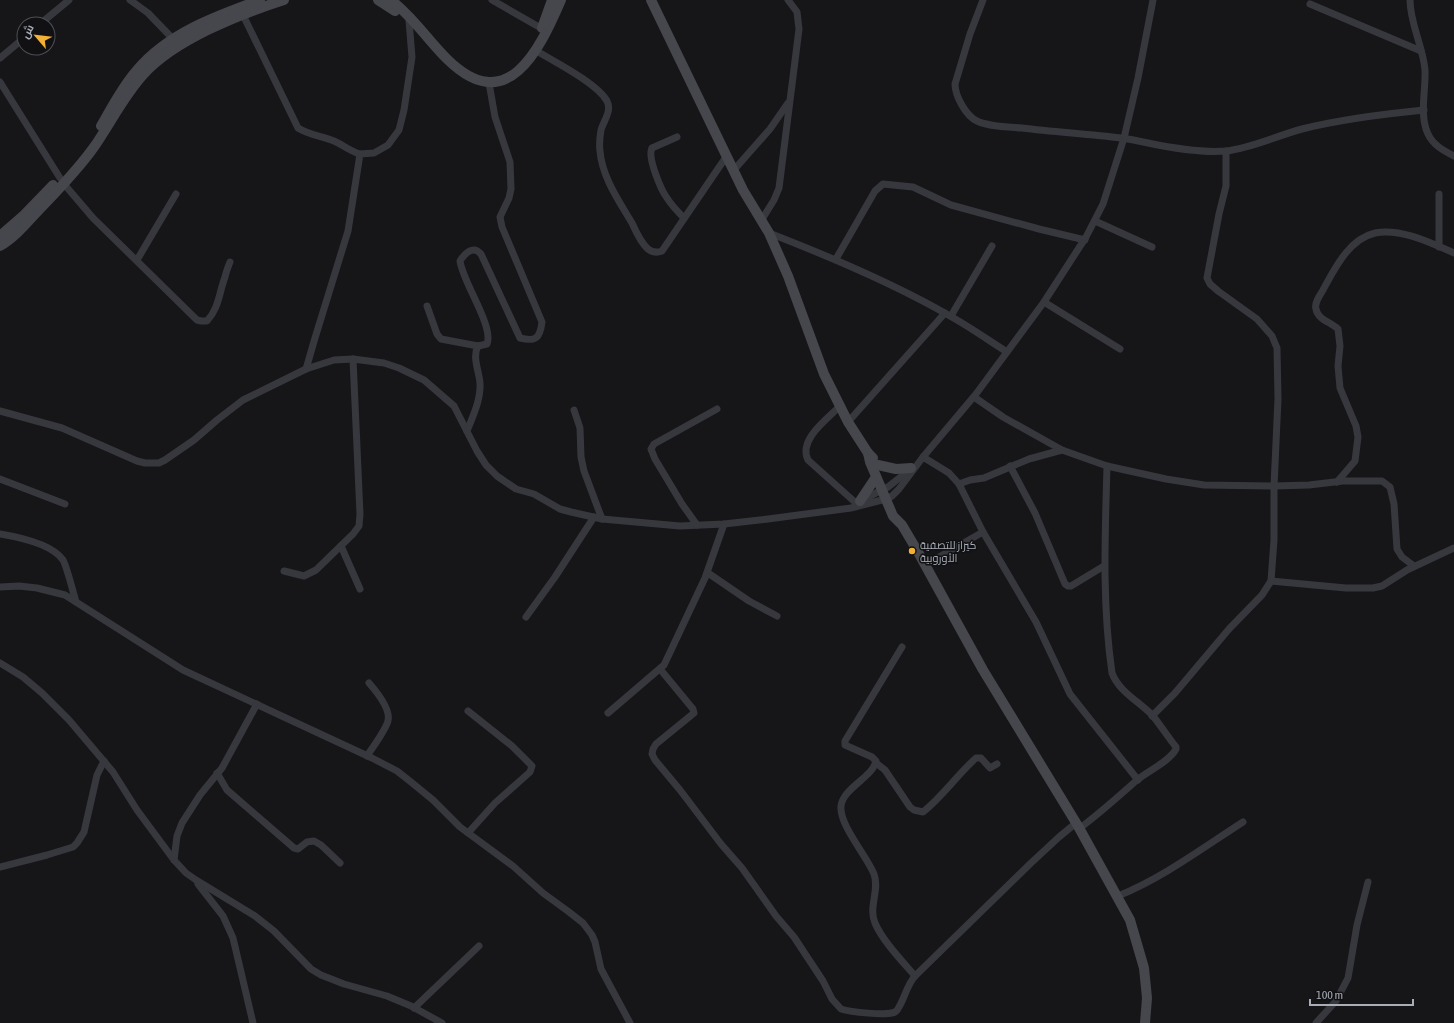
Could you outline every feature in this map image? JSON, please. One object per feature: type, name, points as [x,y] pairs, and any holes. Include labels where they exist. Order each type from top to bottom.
[{"type":"street","points":[[49,16],[68,0]]},
{"type":"street","points":[[130,0],[148,12],[173,39]]},
{"type":"street","points":[[0,236],[88,156],[136,77],[144,61],[173,39],[192,28],[260,0]]},
{"type":"street","points":[[136,77],[162,57],[195,37],[243,15],[284,0]]},
{"type":"street","points":[[378,0],[412,21]]},
{"type":"street","points":[[391,0],[457,68],[469,77],[479,81],[489,82],[499,81],[521,70],[535,50],[560,0]]},
{"type":"street","points":[[492,0],[504,3],[543,33]]},
{"type":"street","points":[[543,33],[552,0]]},
{"type":"street","points":[[651,0],[733,171],[769,233],[788,276],[824,374],[839,407],[868,454],[878,465],[887,493]]},
{"type":"street","points":[[761,221],[774,200],[779,188],[799,21],[797,12],[788,0]]},
{"type":"street","points":[[983,0],[970,34],[955,84],[955,91],[959,101],[971,117],[978,122],[1007,127],[1124,138],[1150,144],[1197,150],[1226,151],[1248,147],[1302,130],[1377,115],[1424,110]]},
{"type":"street","points":[[0,411],[62,428],[137,461],[145,463],[159,462],[178,452],[243,400],[306,369],[334,360],[353,359],[384,363],[399,368],[424,380],[454,406],[486,465],[497,476],[516,489],[534,494],[560,509],[594,517],[665,525],[724,524],[856,504],[887,493],[923,457],[974,397],[1044,302],[1085,240],[1103,204],[1124,138],[1138,78],[1153,0]]},
{"type":"street","points":[[1410,0],[1410,9],[1425,69],[1424,110],[1428,134],[1433,142],[1440,148],[1454,156]]},
{"type":"street","points":[[1310,4],[1421,51]]},
{"type":"street","points":[[243,15],[298,128],[308,133],[332,140],[351,151],[360,154],[374,153],[388,145],[398,133],[404,110],[412,57],[412,21]]},
{"type":"street","points":[[0,58],[16,45]]},
{"type":"street","points":[[535,50],[585,81],[603,96],[607,102],[609,113],[601,131],[600,141],[602,160],[614,192],[640,239],[648,249],[653,252],[658,253],[662,251],[726,157]]},
{"type":"street","points":[[0,82],[62,181],[94,218],[197,320],[207,321],[215,310],[221,294],[224,277],[230,262]]},
{"type":"street","points":[[427,306],[437,334],[441,339],[478,346],[487,344],[489,335],[460,261],[470,250],[478,251],[482,254],[520,338],[531,340],[538,337],[541,331],[542,322],[502,227],[500,217],[509,198],[511,189],[510,162],[495,117],[489,82]]},
{"type":"street","points":[[733,171],[770,128],[789,100]]},
{"type":"street","points":[[677,137],[652,148],[650,154],[667,199],[684,218]]},
{"type":"street","points":[[1152,716],[1175,693],[1229,629],[1262,595],[1271,581],[1274,540],[1274,486],[1278,400],[1277,348],[1272,336],[1257,319],[1218,291],[1210,284],[1207,278],[1226,186],[1226,151]]},
{"type":"street","points":[[306,369],[348,232],[360,154]]},
{"type":"street","points":[[0,246],[15,234],[62,181]]},
{"type":"street","points":[[836,259],[875,191],[882,185],[913,187],[951,204],[1085,240]]},
{"type":"street","points":[[137,260],[176,194]]},
{"type":"street","points":[[1439,194],[1439,247]]},
{"type":"street","points":[[1095,221],[1152,247]]},
{"type":"street","points":[[769,233],[836,259],[948,314],[1007,352]]},
{"type":"street","points":[[1337,482],[1354,461],[1358,437],[1356,426],[1340,388],[1338,366],[1340,346],[1339,332],[1335,326],[1319,316],[1316,310],[1316,302],[1343,256],[1352,246],[1365,237],[1375,233],[1395,233],[1423,240],[1454,253]]},
{"type":"street","points":[[848,422],[948,314],[992,246]]},
{"type":"street","points":[[1044,302],[1120,349]]},
{"type":"street","points":[[467,431],[480,393],[476,355],[478,346]]},
{"type":"street","points":[[284,571],[307,575],[316,570],[359,526],[353,359]]},
{"type":"street","points":[[974,397],[1003,417],[1062,450],[1107,466],[1166,479],[1204,485],[1274,486],[1382,481],[1390,487],[1394,504],[1398,549],[1402,557],[1414,566]]},
{"type":"street","points":[[839,407],[809,438],[805,449],[805,455],[808,460],[856,504]]},
{"type":"street","points":[[697,525],[682,504],[655,459],[651,449],[654,444],[717,409]]},
{"type":"street","points":[[574,410],[580,428],[581,457],[584,471],[602,518]]},
{"type":"street","points":[[959,484],[970,480],[984,478],[1029,459],[1062,450]]},
{"type":"street","points":[[868,454],[876,477],[901,518],[902,525],[983,670],[1078,826],[1130,920],[1144,968],[1147,998],[1145,1023]]},
{"type":"street","points":[[923,457],[948,473],[959,484],[983,532],[1036,622],[1070,694],[1138,780]]},
{"type":"street","points":[[878,465],[896,469],[913,467]]},
{"type":"street","points":[[1010,466],[1035,513],[1065,584],[1071,586],[1104,566]]},
{"type":"street","points":[[660,669],[693,709],[694,713],[656,744],[652,754],[654,760],[680,790],[721,844],[742,868],[776,916],[794,937],[838,1007],[848,1011],[895,1012],[915,976],[1031,863],[1059,837],[1106,809],[1138,780],[1171,756],[1176,749],[1152,716],[1122,688],[1112,673],[1105,614],[1104,566],[1107,466]]},
{"type":"street","points":[[856,504],[876,477]]},
{"type":"street","points":[[0,479],[65,504]]},
{"type":"street","points":[[856,504],[887,493]]},
{"type":"street","points":[[526,617],[555,577],[594,517]]},
{"type":"street","points":[[608,713],[660,669],[666,661],[708,573],[724,524]]},
{"type":"street","points":[[925,565],[983,532]]},
{"type":"street","points":[[0,534],[27,539],[57,554],[64,561],[76,602]]},
{"type":"street","points":[[341,546],[360,589]]},
{"type":"street","points":[[1271,581],[1346,588],[1373,588],[1382,586],[1414,566],[1454,548]]},
{"type":"street","points":[[708,573],[749,601],[778,616]]},
{"type":"street","points":[[0,587],[19,586],[37,588],[65,595],[183,670],[367,756],[397,772],[433,800],[460,827],[514,866],[543,893],[583,923],[592,935],[595,942],[601,969],[630,1023]]},
{"type":"street","points":[[902,647],[845,741],[845,745],[875,759],[876,763],[885,770],[910,807],[914,810],[923,812],[933,804],[964,769],[976,758],[981,758],[990,768],[997,764]]},
{"type":"street","points":[[0,663],[23,677],[42,692],[70,720],[104,761],[121,784],[137,810],[179,867],[196,880],[255,916],[274,931],[311,969],[321,975],[344,984],[387,996],[442,1023]]},
{"type":"street","points":[[367,756],[386,724],[388,717],[382,700],[369,683]]},
{"type":"street","points":[[174,860],[177,836],[182,823],[200,794],[226,760],[257,704]]},
{"type":"street","points":[[468,711],[512,746],[532,766],[532,768],[530,772],[495,803],[468,833]]},
{"type":"street","points":[[0,867],[47,855],[73,846],[77,843],[84,832],[97,775],[104,761]]},
{"type":"street","points":[[876,763],[846,795],[842,802],[842,812],[845,822],[875,877],[876,888],[872,909],[875,923],[889,944],[915,976]]},
{"type":"street","points":[[217,773],[227,790],[294,848],[298,849],[307,842],[314,841],[321,845],[340,863]]},
{"type":"street","points":[[1118,896],[1138,888],[1164,874],[1243,822]]},
{"type":"street","points":[[196,880],[223,916],[233,938],[253,1023]]},
{"type":"street","points":[[1316,1023],[1336,1001],[1348,978],[1357,925],[1368,882]]},
{"type":"street","points":[[414,1008],[479,946]]},
{"type":"place","name":"كيراز للتصفية الأوروبية","points":[[912,551]]}]
